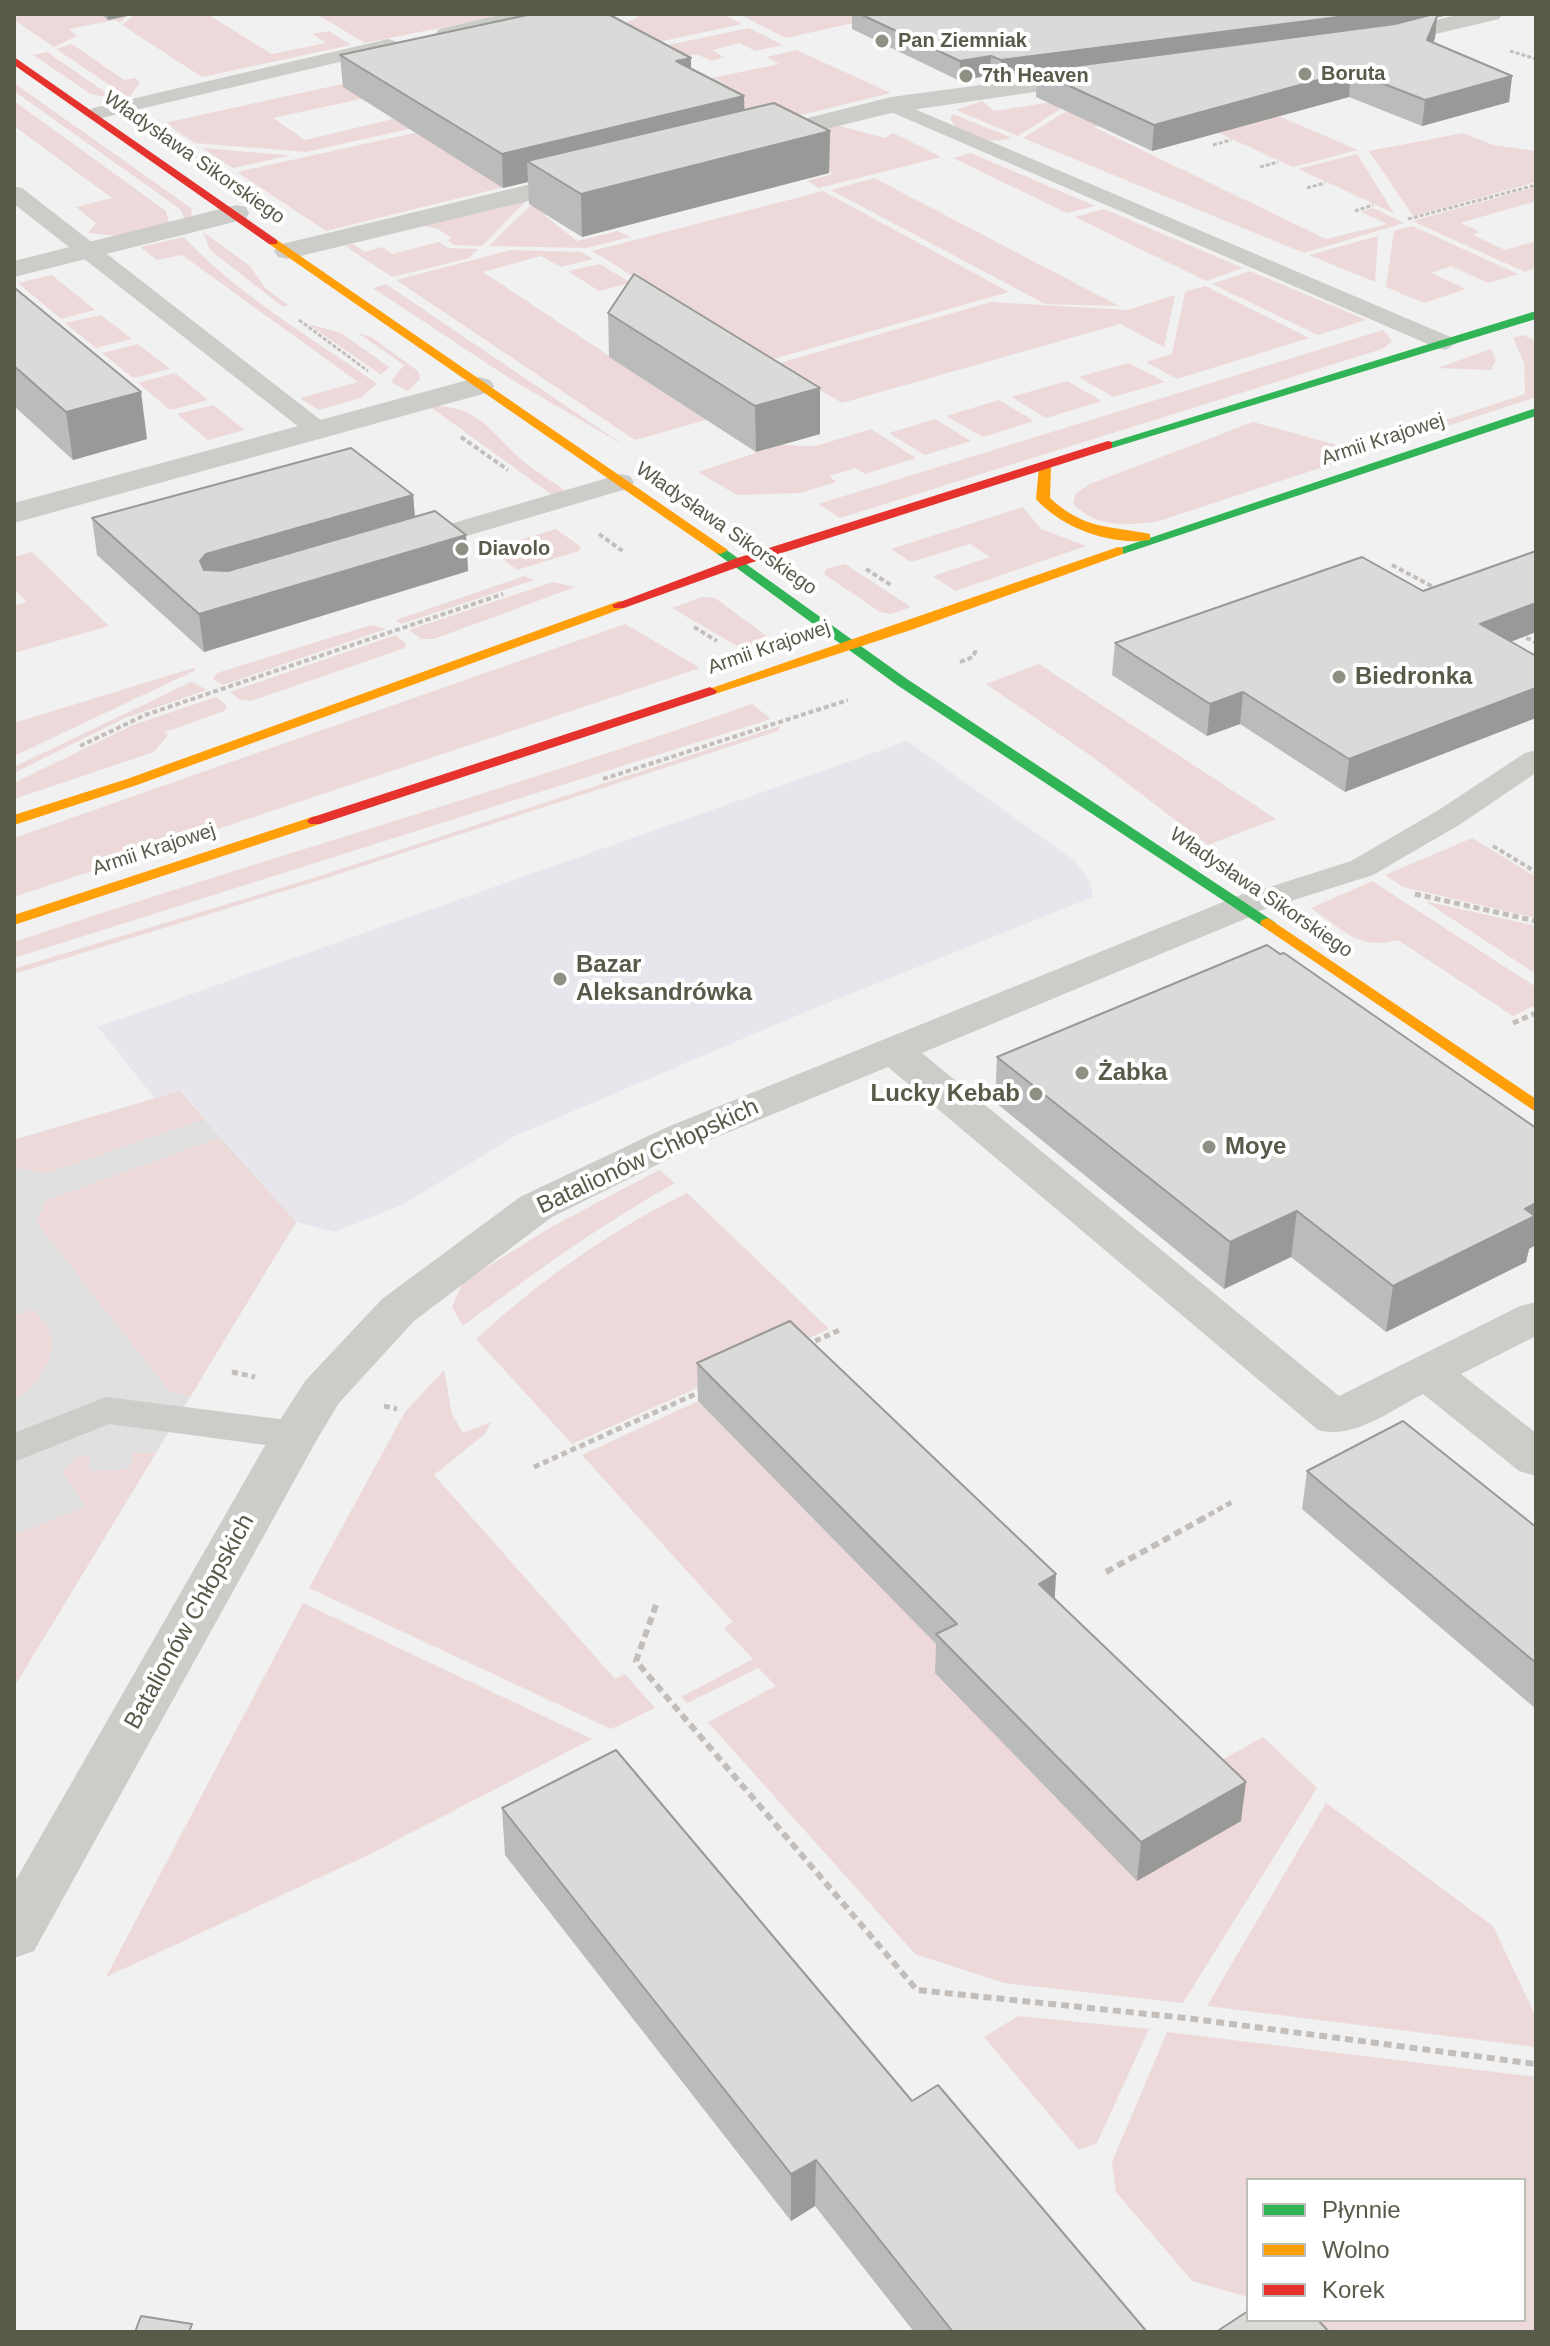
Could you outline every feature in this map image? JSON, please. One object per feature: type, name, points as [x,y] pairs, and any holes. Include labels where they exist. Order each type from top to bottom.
[{"type":"main road","name":"Władysława Sikorskiego","points":[[17,64],[236,213],[479,386],[739,562],[850,644],[1243,906],[1536,1107]]},
{"type":"main road","points":[[14,820],[132,782],[739,562],[1536,315]]},
{"type":"main road","name":"Armii Krajowej","points":[[14,920],[939,616],[1154,538],[1536,412]]},
{"type":"main road","points":[[1045,467],[1043,499],[1065,520],[1093,532],[1154,538]]},
{"type":"street","points":[[1354,43],[1392,39],[1491,14]]},
{"type":"street","points":[[726,145],[891,105],[1124,73]]},
{"type":"street","points":[[288,251],[611,173]]},
{"type":"street","points":[[14,269],[236,213]]},
{"type":"street","points":[[14,513],[479,386]]},
{"type":"street","name":"Batalionów Chłopskich","points":[[14,1935],[295,1435],[322,1392],[398,1310],[536,1207],[680,1137],[1243,906]]},
{"type":"street","points":[[893,1050],[1335,1418],[1536,1317]]},
{"type":"street","points":[[1427,1372],[1536,1459]]},
{"type":"lane","points":[[93,114],[530,14]]},
{"type":"lane","points":[[891,105],[1445,343]]},
{"type":"lane","points":[[14,193],[318,430]]},
{"type":"lane","points":[[388,551],[621,482]]},
{"type":"lane","points":[[1243,906],[1362,868],[1448,818],[1536,759]]},
{"type":"lane","points":[[14,1448],[106,1410],[295,1435]]},
{"type":"path","points":[[1213,145],[1231,140]]},
{"type":"path","points":[[1260,167],[1278,162]]},
{"type":"path","points":[[1307,188],[1325,183]]},
{"type":"path","points":[[1408,219],[1536,185]]},
{"type":"path","points":[[1355,211],[1373,205]]},
{"type":"path","points":[[817,537],[939,616]]},
{"type":"path","points":[[1392,565],[1445,593]]},
{"type":"path","points":[[644,597],[768,671],[821,709]]},
{"type":"path","points":[[1510,629],[1536,643]]},
{"type":"path","points":[[1413,894],[1536,921]]},
{"type":"path","points":[[1513,1023],[1536,1013]]},
{"type":"path","points":[[800,1348],[842,1329]]},
{"type":"path","points":[[534,1467],[716,1385]]},
{"type":"path","points":[[1106,1572],[1232,1502]]},
{"type":"path","points":[[656,1605],[636,1661],[917,1990],[1186,2018],[1536,2064]]},
{"type":"shaded area","points":[[36,14],[130,14],[120,23],[115,20],[69,29],[77,36],[54,47],[14,20],[14,17]]},
{"type":"shaded area","points":[[135,14],[207,14],[272,54],[326,43],[312,34],[329,31],[351,45],[202,77],[122,25]]},
{"type":"shaded area","points":[[316,14],[509,14],[365,43]]},
{"type":"shaded area","points":[[643,14],[723,14],[742,24],[630,48],[600,37]]},
{"type":"shaded area","points":[[739,14],[893,14],[786,38]]},
{"type":"shaded area","points":[[749,28],[783,45],[755,51],[740,43],[712,50],[724,57],[711,61],[697,54],[627,69],[621,55]]},
{"type":"shaded area","points":[[72,44],[124,80],[135,78],[140,82],[129,98],[56,49]]},
{"type":"shaded area","points":[[796,50],[891,93],[756,126],[683,84],[779,64],[767,57]]},
{"type":"shaded area","points":[[47,52],[115,99],[91,94],[33,55]]},
{"type":"shaded area","points":[[374,77],[398,91],[273,118],[305,140],[414,114],[431,124],[306,152],[195,143],[164,123]]},
{"type":"shaded area","points":[[14,83],[191,208],[192,215],[185,219],[180,209],[14,91]]},
{"type":"shaded area","points":[[1078,98],[1018,136],[956,110],[982,101],[994,111]]},
{"type":"shaded area","points":[[1085,100],[1158,110],[1094,127],[1326,239],[1388,224],[1361,212],[1373,208],[1404,223],[1304,253],[1023,138]]},
{"type":"shaded area","points":[[14,101],[166,211],[169,223],[119,236],[88,233],[96,223],[76,207],[112,198],[14,126]]},
{"type":"shaded area","points":[[1248,103],[1358,150],[1293,167],[1188,119]]},
{"type":"shaded area","points":[[136,114],[253,192],[242,195],[135,125],[131,119]]},
{"type":"shaded area","points":[[953,114],[1012,138],[986,140],[969,136],[954,125],[950,118]]},
{"type":"shaded area","points":[[832,124],[885,138],[893,133],[941,157],[819,188],[807,181],[833,174],[793,152],[544,215],[577,241],[618,231],[630,237],[587,248],[489,246],[538,198]]},
{"type":"shaded area","points":[[437,128],[447,152],[478,171],[489,169],[512,185],[326,231],[237,172]]},
{"type":"shaded area","points":[[1463,133],[1493,145],[1536,151],[1536,182],[1413,216],[1369,151]]},
{"type":"shaded area","points":[[202,148],[285,155],[288,156],[233,168]]},
{"type":"shaded area","points":[[971,153],[1095,206],[1067,213],[953,158]]},
{"type":"shaded area","points":[[1357,154],[1394,213],[1298,169]]},
{"type":"shaded area","points":[[874,178],[1119,306],[1045,304],[831,190]]},
{"type":"shaded area","points":[[1536,187],[1536,201],[1460,223],[1479,231],[1473,235],[1505,250],[1536,241],[1536,268],[1525,272],[1412,221]]},
{"type":"shaded area","points":[[823,191],[1009,292],[770,360],[592,251]]},
{"type":"shaded area","points":[[527,200],[482,246],[454,245],[447,240],[452,238],[436,228],[423,226]]},
{"type":"shaded area","points":[[1104,209],[1243,268],[1206,281],[1075,217]]},
{"type":"shaded area","points":[[1412,226],[1518,274],[1488,283],[1451,266],[1431,273],[1466,289],[1424,303],[1386,287],[1394,231]]},
{"type":"shaded area","points":[[203,232],[250,266],[265,288],[288,305],[283,307],[210,250]]},
{"type":"shaded area","points":[[1378,236],[1375,282],[1309,255]]},
{"type":"shaded area","points":[[184,237],[252,297],[377,384],[360,398],[319,410],[300,398],[358,382],[182,255],[157,260],[140,247]]},
{"type":"shaded area","points":[[439,242],[448,248],[478,249],[469,258],[392,277],[345,246],[353,244],[365,252],[382,247],[392,254]]},
{"type":"shaded area","points":[[511,250],[581,252],[593,259],[561,267],[541,256],[483,272],[686,407],[808,391],[635,440],[396,280]]},
{"type":"shaded area","points":[[600,264],[631,283],[599,291],[568,271]]},
{"type":"shaded area","points":[[1250,271],[1366,320],[1318,335],[1212,284]]},
{"type":"shaded area","points":[[52,275],[95,310],[61,319],[18,283]]},
{"type":"shaded area","points":[[386,284],[625,446],[512,380],[373,288]]},
{"type":"shaded area","points":[[1205,286],[1309,338],[1177,379],[1146,362],[1172,354],[1185,292]]},
{"type":"shaded area","points":[[1175,295],[1164,347],[1120,324],[842,403],[776,364],[991,302],[1128,310]]},
{"type":"shaded area","points":[[101,315],[132,339],[96,348],[65,323]]},
{"type":"shaded area","points":[[308,324],[341,333],[389,367],[381,375]]},
{"type":"shaded area","points":[[1383,330],[1392,341],[1382,349],[840,518],[818,504]]},
{"type":"shaded area","points":[[358,333],[371,337],[418,371],[420,379],[408,391],[391,382],[404,365]]},
{"type":"shaded area","points":[[1523,335],[1536,341],[1536,397],[1159,521],[1135,524],[1102,521],[1073,504],[1076,493],[1090,484],[1253,422],[1355,450],[1525,394],[1524,363],[1513,338]]},
{"type":"shaded area","points":[[138,344],[170,369],[133,378],[102,353]]},
{"type":"shaded area","points":[[1491,349],[1496,360],[1491,370],[1437,368]]},
{"type":"shaded area","points":[[1129,363],[1165,382],[1114,397],[1078,377]]},
{"type":"shaded area","points":[[175,373],[208,400],[170,410],[138,383]]},
{"type":"shaded area","points":[[1067,381],[1102,401],[1046,418],[1011,397]]},
{"type":"shaded area","points":[[999,400],[1034,421],[983,437],[946,416]]},
{"type":"shaded area","points":[[213,405],[245,430],[208,440],[177,414]]},
{"type":"shaded area","points":[[429,406],[446,407],[472,415],[523,461],[564,490],[555,497]]},
{"type":"shaded area","points":[[935,419],[971,441],[925,455],[889,433]]},
{"type":"shaded area","points":[[871,429],[916,458],[865,474],[856,468],[829,476],[836,482],[800,493],[737,495],[698,472],[780,445],[816,446]]},
{"type":"shaded area","points":[[1023,507],[1041,529],[1086,546],[955,591],[933,576],[990,557],[970,544],[911,562],[891,549]]},
{"type":"shaded area","points":[[556,529],[581,547],[579,551],[517,570],[490,549]]},
{"type":"shaded area","points":[[32,552],[109,626],[14,653],[14,606],[27,602],[14,589],[14,557]]},
{"type":"shaded area","points":[[845,564],[911,607],[891,614],[880,612],[824,574],[826,569]]},
{"type":"shaded area","points":[[524,576],[534,580],[401,624],[396,620]]},
{"type":"shaded area","points":[[553,582],[575,587],[434,639],[421,639],[409,630]]},
{"type":"shaded area","points":[[702,597],[715,598],[769,638],[769,645],[747,652],[672,608]]},
{"type":"shaded area","points":[[625,624],[700,668],[14,897],[14,838]]},
{"type":"shaded area","points":[[371,625],[386,629],[223,685],[213,679],[217,673]]},
{"type":"shaded area","points":[[396,635],[406,644],[405,648],[251,701],[241,700],[230,692]]},
{"type":"shaded area","points":[[1039,664],[1276,819],[1208,845],[1094,758],[986,684]]},
{"type":"shaded area","points":[[193,668],[196,670],[14,756],[14,723]]},
{"type":"shaded area","points":[[191,682],[207,690],[125,718],[14,773],[14,767]]},
{"type":"shaded area","points":[[216,697],[227,706],[224,711],[165,732],[168,735],[154,752],[14,799],[14,783],[133,725]]},
{"type":"shaded area","points":[[752,704],[771,719],[14,958],[14,942],[568,766]]},
{"type":"shaded area","points":[[780,726],[778,731],[317,881],[14,974],[16,968],[310,879]]},
{"type":"shaded area","name":"Bazar Aleksandrówka","points":[[907,741],[1074,860],[1089,880],[1093,897],[803,1013],[515,1136],[402,1205],[335,1232],[296,1222],[181,1091],[155,1099],[98,1027]]},
{"type":"shaded area","points":[[1472,838],[1536,877],[1536,918],[1403,887],[1385,875]]},
{"type":"shaded area","points":[[1372,881],[1536,987],[1536,1005],[1513,1016],[1398,940],[1384,943],[1362,941],[1342,931],[1311,908]]},
{"type":"shaded area","points":[[1425,901],[1536,926],[1536,974]]},
{"type":"shaded area","points":[[180,1091],[296,1222],[14,1687],[14,1140]]},
{"type":"shaded area","points":[[180,1091],[205,1119],[47,1173],[14,1168],[14,1140]]},
{"type":"shaded area","points":[[219,1138],[296,1222],[190,1397],[169,1391],[36,1222],[47,1200]]},
{"type":"shaded area","points":[[659,1170],[675,1183],[567,1251],[463,1326],[452,1307],[463,1282],[553,1226]]},
{"type":"shaded area","points":[[687,1193],[829,1329],[572,1444],[476,1339],[576,1258],[631,1223]]},
{"type":"shaded area","points":[[33,1309],[50,1333],[50,1355],[36,1382],[14,1400],[14,1316]]},
{"type":"shaded area","points":[[444,1370],[452,1414],[463,1433],[491,1422],[485,1434],[434,1475],[615,1679],[625,1674],[655,1708],[611,1729],[309,1588],[405,1412]]},
{"type":"shaded area","points":[[698,1401],[955,1663],[1193,1776],[1263,1737],[1317,1788],[1183,2003],[1004,1983],[915,1954],[708,1722],[776,1686],[758,1668],[687,1703],[681,1697],[753,1659],[724,1628],[733,1622],[582,1455]]},
{"type":"shaded area","points":[[134,1453],[156,1453],[14,1687],[14,1535],[86,1507],[63,1473],[73,1460],[89,1455],[89,1471],[129,1469]]},
{"type":"shaded area","points":[[303,1603],[592,1739],[368,1855],[106,1977]]},
{"type":"shaded area","points":[[1326,1803],[1493,1926],[1536,2017],[1536,2047],[1207,2006]]},
{"type":"shaded area","points":[[1018,2016],[1149,2029],[1097,2143],[1079,2150],[984,2037]]},
{"type":"shaded area","points":[[1167,2032],[1536,2077],[1536,2332],[1316,2332],[1307,2322],[1526,2322],[1526,2178],[1246,2178],[1246,2296],[1192,2281],[1116,2192],[1112,2162]]},
{"type":"building","points":[[532,14],[608,14],[691,58],[676,61],[744,96],[502,154],[340,55]]},
{"type":"building","points":[[860,14],[1362,14],[1001,60],[991,56],[960,61]]},
{"type":"building","points":[[1438,14],[1427,40],[1512,76],[1425,100],[1351,71],[1154,125],[1037,71],[1395,24]]},
{"type":"building","points":[[774,103],[830,131],[581,194],[527,161]]},
{"type":"building","points":[[634,274],[820,388],[755,406],[608,313]]},
{"type":"building","points":[[14,289],[141,392],[66,412],[14,366]]},
{"type":"building","points":[[351,448],[413,495],[206,554],[200,561],[204,570],[228,571],[435,511],[466,535],[199,614],[92,518]]},
{"type":"building","name":"Biedronka","points":[[1536,551],[1536,603],[1480,624],[1536,656],[1536,688],[1349,759],[1243,692],[1210,704],[1115,643],[1362,557],[1423,591]]},
{"type":"building","points":[[1267,945],[1280,954],[1284,953],[1536,1128],[1536,1203],[1525,1209],[1535,1216],[1393,1286],[1297,1211],[1230,1242],[997,1057]]},
{"type":"building","points":[[790,1321],[1056,1574],[1039,1584],[1246,1782],[1141,1842],[936,1634],[957,1624],[697,1363]]},
{"type":"building","points":[[1403,1421],[1536,1527],[1536,1663],[1307,1471]]},
{"type":"building","points":[[616,1750],[912,2101],[938,2085],[1147,2332],[953,2332],[816,2160],[791,2174],[502,1808]]},
{"type":"building","points":[[1246,2312],[1246,2322],[1320,2322],[1329,2332],[1216,2332]]},
{"type":"building","points":[[141,2316],[192,2324],[189,2332],[135,2332]]},
{"type":"traffic: fast","points":[[1108,445],[1536,315]]},
{"type":"traffic: fast","points":[[1118,551],[1536,412]]},
{"type":"traffic: fast","points":[[721,550],[902,682],[1268,923]]},
{"type":"traffic: slow","points":[[273,242],[721,550]]},
{"type":"traffic: slow","points":[[1045,467],[1043,499],[1065,517],[1103,532],[1145,537]]},
{"type":"traffic: slow","points":[[710,691],[906,627],[1118,551]]},
{"type":"traffic: slow","points":[[14,820],[132,782],[619,605]]},
{"type":"traffic: slow","points":[[14,920],[315,821]]},
{"type":"traffic: slow","points":[[1268,923],[1536,1107]]},
{"type":"traffic: jam","points":[[14,60],[273,242]]},
{"type":"traffic: jam","points":[[619,605],[739,562],[1108,445]]},
{"type":"traffic: jam","points":[[315,821],[710,691]]},
{"type":"place","name":"Pan Ziemniak","points":[[882,41]]},
{"type":"place","name":"Boruta","points":[[1305,74]]},
{"type":"place","name":"7th Heaven","points":[[966,76]]},
{"type":"place","name":"Diavolo","points":[[462,549]]},
{"type":"place","name":"Biedronka","points":[[1339,677]]},
{"type":"place","name":"Bazar Aleksandrówka","points":[[560,979]]},
{"type":"place","name":"Żabka","points":[[1082,1073]]},
{"type":"place","name":"Lucky Kebab","points":[[1036,1094]]},
{"type":"place","name":"Moye","points":[[1209,1147]]}]
